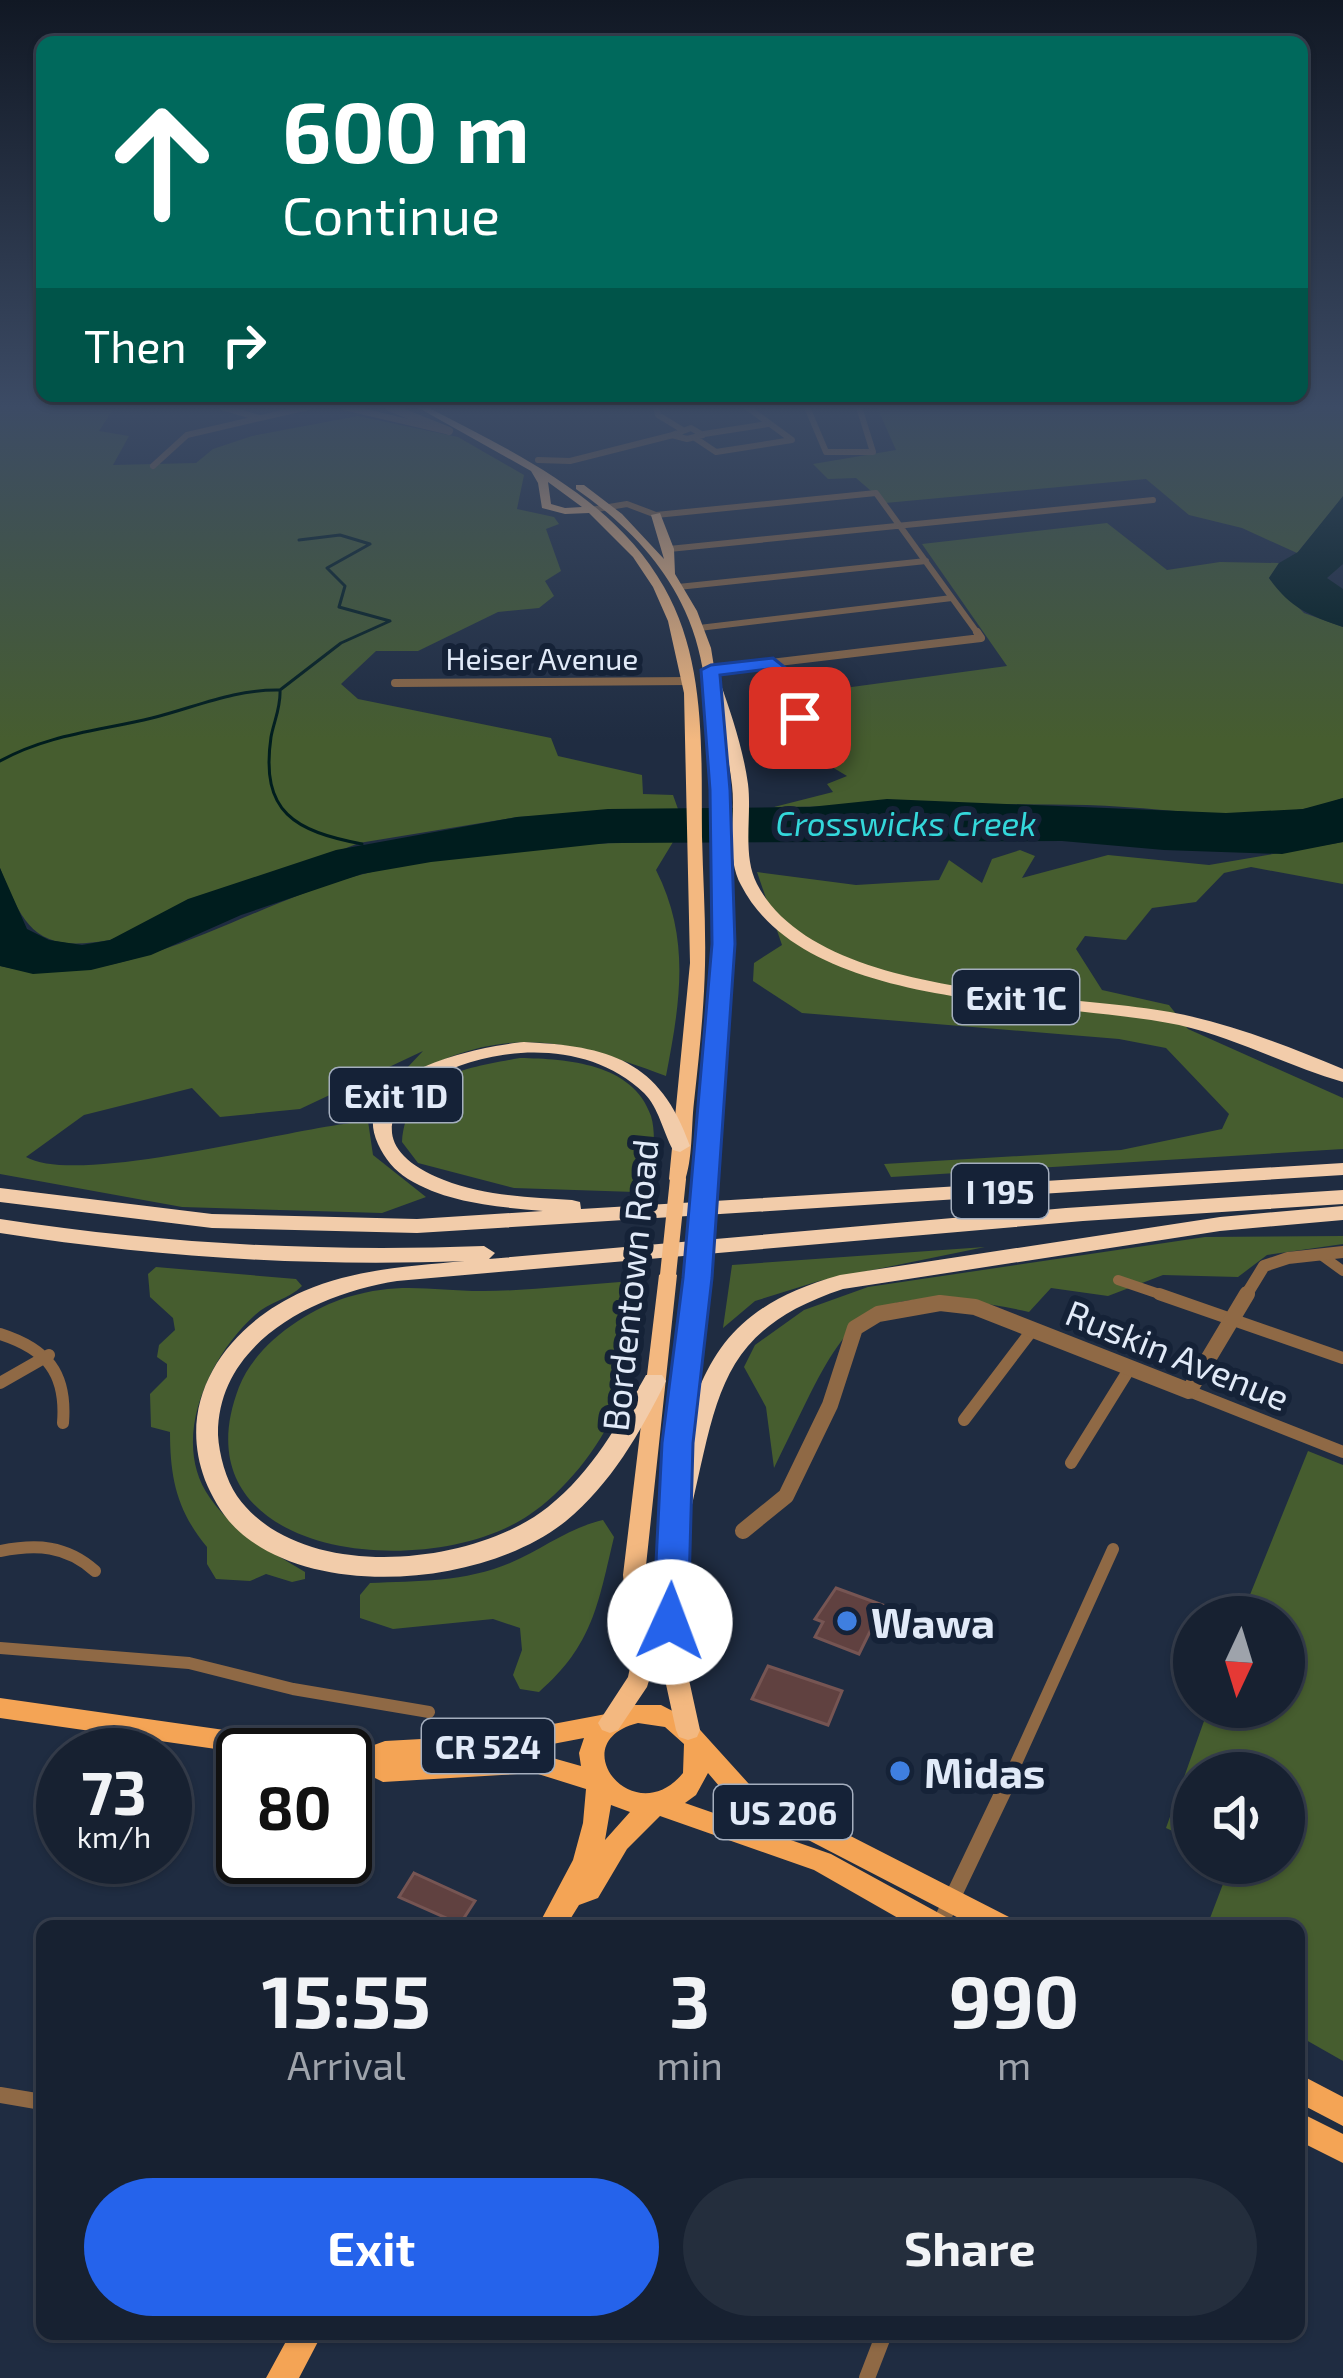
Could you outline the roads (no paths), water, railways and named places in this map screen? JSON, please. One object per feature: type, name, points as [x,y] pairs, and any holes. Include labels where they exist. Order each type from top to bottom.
[{"type":"highway","name":"US 206","points":[[600,518],[627,543],[657,584],[680,633],[690,681]]},
{"type":"highway","name":"US 206","points":[[617,518],[675,582],[699,628],[711,675]]},
{"type":"highway","points":[[657,518],[675,582]]},
{"type":"highway","name":"Bordentown Road","points":[[692,1736],[672,1658],[670,1622],[677,1443],[697,1278],[723,960],[720,790],[711,675]]},
{"type":"highway","name":"Exit 1C","points":[[711,675],[741,790],[749,884],[766,910],[810,946],[852,966],[928,987],[1190,1022],[1259,1042],[1343,1076]]},
{"type":"highway","name":"Bordentown Road","points":[[610,1723],[639,1680],[644,1658],[634,1575],[697,979],[690,681]]},
{"type":"highway","name":"Exit 1D","points":[[656,1214],[505,1200],[437,1185],[395,1158],[384,1134],[386,1112],[411,1082],[460,1058],[518,1048],[561,1050],[601,1059],[646,1083],[668,1112],[680,1146]]},
{"type":"highway","name":"I 195","points":[[0,1195],[138,1215],[288,1226],[417,1226],[1343,1169]]},
{"type":"highway","name":"I 195","points":[[0,1226],[199,1251],[386,1256],[1343,1197]]},
{"type":"highway","points":[[678,1509],[726,1351],[751,1323],[790,1298],[840,1282],[1197,1227],[1343,1213]]},
{"type":"highway","points":[[655,1381],[605,1464],[564,1508],[512,1542],[435,1565],[353,1565],[284,1545],[243,1518],[209,1462],[206,1420],[218,1381],[230,1362],[280,1313],[351,1282],[397,1274],[1079,1214]]},
{"type":"main road","points":[[0,1708],[216,1739]]},
{"type":"main road","points":[[643,1713],[675,1720],[692,1736],[699,1755],[693,1780],[672,1799],[625,1803],[598,1784],[591,1771],[592,1746],[610,1723],[643,1713]]},
{"type":"main road","name":"CR 524","points":[[372,1754],[457,1750],[610,1723]]},
{"type":"main road","name":"US 206","points":[[692,1736],[740,1792],[989,1920]]},
{"type":"main road","name":"CR 524","points":[[372,1766],[383,1771],[536,1763],[598,1784]]},
{"type":"main road","points":[[574,1895],[573,1882],[595,1832],[598,1784]]},
{"type":"main road","points":[[555,1920],[574,1895],[589,1890],[618,1841],[655,1804]]},
{"type":"main road","name":"US 206","points":[[655,1804],[822,1862],[927,1920]]},
{"type":"main road","points":[[1305,2091],[1343,2112]]},
{"type":"main road","points":[[1305,2129],[1343,2149]]},
{"type":"main road","points":[[282,2378],[304,2340]]},
{"type":"street","points":[[711,675],[981,638],[896,518]]},
{"type":"street","points":[[669,549],[980,518]]},
{"type":"street","points":[[675,582],[926,561]]},
{"type":"street","points":[[699,628],[952,598]]},
{"type":"street","points":[[766,757],[796,751],[801,734],[793,681],[773,663]]},
{"type":"street","name":"Heiser Avenue","points":[[394,682],[690,681]]},
{"type":"street","points":[[1189,1391],[1264,1266],[1288,1258],[1343,1252]]},
{"type":"street","points":[[1321,1255],[1343,1271]]},
{"type":"street","points":[[1118,1280],[1343,1358]]},
{"type":"street","name":"Ruskin Avenue","points":[[742,1531],[786,1496],[830,1405],[855,1328],[878,1314],[926,1305],[956,1304],[992,1312],[1343,1452]]},
{"type":"street","points":[[964,1420],[1033,1329]]},
{"type":"street","points":[[0,1334],[49,1355],[64,1378],[63,1424]]},
{"type":"street","points":[[0,1383],[49,1355]]},
{"type":"street","points":[[1071,1463],[1130,1368]]},
{"type":"street","points":[[0,1551],[53,1546],[70,1551],[95,1571]]},
{"type":"street","points":[[941,1920],[1113,1549]]},
{"type":"street","points":[[0,1648],[189,1663],[336,1697],[429,1712]]},
{"type":"street","points":[[0,2095],[36,2101]]},
{"type":"street","points":[[867,2378],[882,2340]]},
{"type":"water","points":[[1325,518],[1343,518],[1343,564],[1327,578],[1343,589],[1343,627],[1301,609],[1269,578],[1279,563],[1298,552]]},
{"type":"water","points":[[1343,798],[1343,842],[1282,854],[1062,841],[608,843],[431,862],[362,874],[241,915],[151,955],[91,970],[33,974],[0,966],[0,868],[27,929],[49,940],[82,945],[110,940],[188,899],[336,850],[517,817],[608,809],[810,807],[887,799],[1226,813],[1303,809]]},
{"type":"waterway","points":[[280,690],[341,643],[390,621],[339,607],[345,586],[327,568],[370,544],[340,535],[299,540]]},
{"type":"waterway","name":"Crosswicks Creek","points":[[0,761],[56,739],[231,696],[280,690]]},
{"type":"waterway","name":"Crosswicks Creek","points":[[280,690],[269,763],[277,801],[301,824],[362,844]]},
{"type":"place","name":"Wawa","points":[[847,1621]]},
{"type":"place","name":"Midas","points":[[900,1771]]}]
